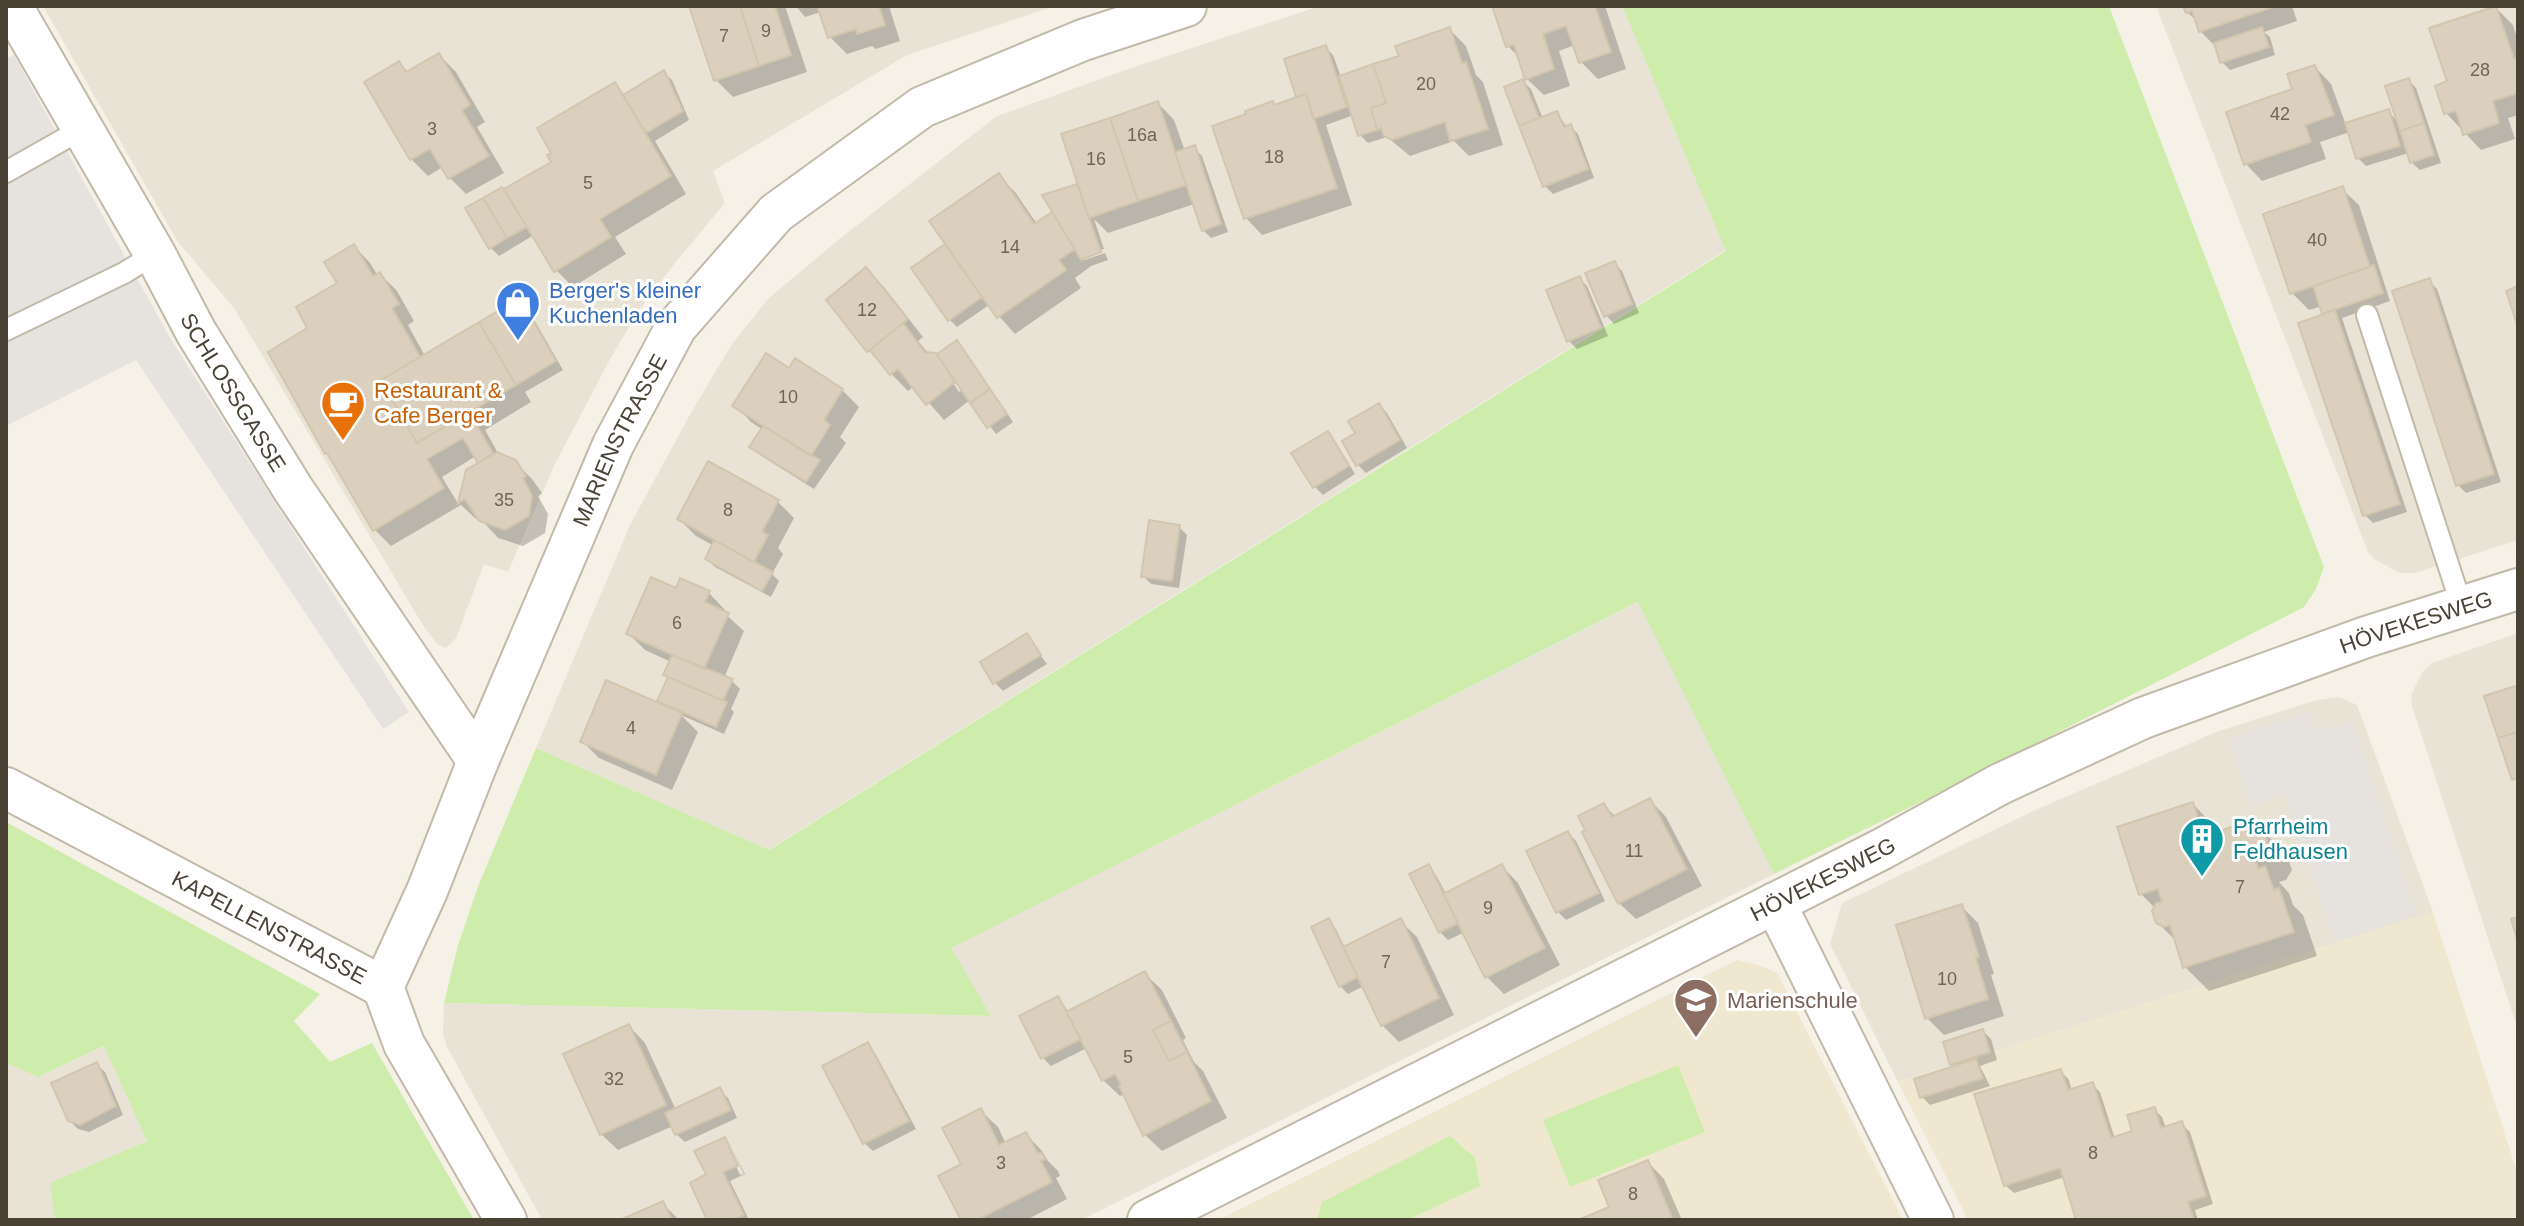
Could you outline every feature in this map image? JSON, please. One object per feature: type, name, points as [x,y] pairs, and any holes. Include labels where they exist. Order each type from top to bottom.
[{"type":"street","name":"MARIENSTRASSE","points":[[383,987],[427,891],[478,761],[613,445],[676,327],[776,213],[922,107],[1083,40],[1186,6]]},
{"type":"street","name":"SCHLOSSGASSE","points":[[13,16],[155,254],[196,332],[293,489],[478,761]]},
{"type":"street","name":"HÖVEKESWEG","points":[[1148,1220],[1882,849],[2000,784],[2143,718],[2366,637],[2518,589]]},
{"type":"street","name":"KAPELLENSTRASSE","points":[[6,788],[383,987],[404,1044],[506,1220]]},
{"type":"street","points":[[1775,903],[1933,1220]]},
{"type":"lane","points":[[6,172],[82,129]]},
{"type":"lane","points":[[6,330],[124,273],[155,254]]},
{"type":"lane","points":[[2367,315],[2462,607]]},
{"type":"shaded area","points":[[43,6],[1055,6],[907,55],[713,171],[725,203],[639,310],[554,466],[508,572],[484,564],[456,638],[446,648],[438,645],[424,627],[234,308],[178,242]]},
{"type":"shaded area","points":[[1320,6],[1622,6],[1726,250],[768,850],[536,748],[630,525],[732,344],[768,299],[997,116]]},
{"type":"shaded area","points":[[2156,6],[2518,6],[2518,540],[2415,573],[2400,573],[2374,559],[2368,552]]},
{"type":"shaded area","points":[[14,55],[170,338],[409,712],[383,729],[136,360],[6,426],[6,59]]},
{"type":"shaded area","points":[[1639,602],[1774,874],[1081,1220],[542,1220],[447,1047],[443,1034],[444,1003],[990,1016],[950,948]]},
{"type":"shaded area","points":[[2518,633],[2518,1030],[2411,695],[2422,673],[2432,663]]},
{"type":"shaded area","points":[[2339,697],[2357,705],[2433,912],[1898,1082],[1830,944],[1842,903],[2042,807],[2219,731],[2317,700]]},
{"type":"shaded area","points":[[2310,711],[2316,732],[2353,720],[2416,915],[2334,941],[2285,795],[2250,806],[2229,739]]},
{"type":"shaded area","points":[[2433,912],[2518,1175],[2518,1220],[1968,1220],[1898,1082]]},
{"type":"shaded area","name":"Marienschule","points":[[1737,960],[1777,973],[1903,1220],[1218,1220]]},
{"type":"shaded area","points":[[105,1046],[147,1141],[51,1183],[55,1220],[6,1220],[6,1063],[38,1077]]},
{"type":"green space","points":[[1622,6],[2109,6],[2324,567],[2316,589],[2304,607],[1774,874],[1638,602],[951,948],[991,1016],[444,1003],[458,945],[479,884],[536,748],[769,850],[1726,251]]},
{"type":"green space","points":[[6,822],[320,994],[294,1021],[330,1062],[372,1043],[474,1220],[55,1220],[50,1183],[147,1141],[104,1046],[38,1077],[6,1063]]},
{"type":"green space","points":[[1678,1065],[1705,1132],[1570,1187],[1543,1120]]},
{"type":"green space","points":[[1450,1136],[1475,1158],[1480,1186],[1407,1220],[1317,1220],[1322,1202]]},
{"type":"building","points":[[689,6],[740,6],[759,66],[714,81]]},
{"type":"building","points":[[740,6],[775,6],[791,55],[759,66]]},
{"type":"building","points":[[817,6],[879,6],[885,25],[857,34],[856,29],[828,38]]},
{"type":"building","points":[[1492,6],[1595,6],[1611,52],[1579,63],[1566,26],[1543,34],[1554,69],[1525,80],[1514,45],[1506,47]]},
{"type":"building","points":[[2183,6],[2276,6],[2199,32],[2192,11],[2186,13]]},
{"type":"building","points":[[2496,6],[2514,59],[2518,58],[2518,93],[2493,101],[2499,123],[2463,135],[2456,111],[2444,114],[2435,86],[2447,81],[2429,28]]},
{"type":"building","points":[[1450,27],[1462,64],[1466,62],[1488,129],[1450,141],[1445,122],[1392,140],[1384,136],[1381,128],[1377,130],[1371,108],[1386,103],[1373,64],[1399,56],[1395,46]]},
{"type":"building","points":[[2262,27],[2269,47],[2220,63],[2214,43]]},
{"type":"building","points":[[1326,45],[1347,107],[1313,119],[1306,94],[1296,97],[1284,59]]},
{"type":"building","points":[[439,53],[470,105],[462,110],[489,156],[448,179],[430,149],[410,160],[364,82],[399,61],[406,72]]},
{"type":"building","points":[[1373,64],[1386,103],[1371,108],[1377,130],[1358,136],[1339,76]]},
{"type":"building","points":[[2315,65],[2334,115],[2305,125],[2311,142],[2244,165],[2226,112],[2292,89],[2287,74]]},
{"type":"building","points":[[664,70],[683,111],[646,133],[623,95]]},
{"type":"building","points":[[2409,78],[2424,123],[2400,131],[2385,86]]},
{"type":"building","points":[[1523,79],[1539,118],[1519,126],[1504,87]]},
{"type":"building","points":[[615,82],[671,176],[600,219],[611,237],[554,272],[504,189],[551,162],[547,155],[551,153],[537,128]]},
{"type":"building","points":[[1306,94],[1337,188],[1244,219],[1212,126],[1273,101],[1274,105]]},
{"type":"building","points":[[1158,101],[1186,185],[1138,201],[1110,118]]},
{"type":"building","points":[[2389,109],[2400,146],[2356,159],[2345,123]]},
{"type":"building","points":[[1557,111],[1564,127],[1571,124],[1588,169],[1543,187],[1519,126]]},
{"type":"building","points":[[1110,118],[1138,201],[1089,218],[1061,134]]},
{"type":"building","points":[[2424,123],[2434,155],[2410,163],[2400,131]]},
{"type":"building","points":[[1195,145],[1221,224],[1202,231],[1175,152]]},
{"type":"building","points":[[999,173],[1034,224],[1052,212],[1075,249],[1059,260],[1066,270],[997,318],[929,221]]},
{"type":"building","points":[[1077,184],[1101,252],[1081,260],[1042,195]]},
{"type":"building","points":[[2343,186],[2370,267],[2290,294],[2263,214]]},
{"type":"building","points":[[502,187],[527,227],[507,238],[483,198]]},
{"type":"building","points":[[483,198],[507,238],[489,249],[465,208]]},
{"type":"building","points":[[354,244],[373,276],[380,272],[399,304],[392,308],[420,357],[381,380],[417,443],[469,412],[493,453],[478,463],[463,438],[427,459],[444,488],[373,531],[325,454],[268,352],[307,328],[296,307],[337,283],[324,262]]},
{"type":"building","points":[[945,244],[982,297],[948,321],[911,268]]},
{"type":"building","points":[[1615,261],[1632,304],[1604,317],[1585,273]]},
{"type":"building","points":[[2374,265],[2383,293],[2322,314],[2313,286]]},
{"type":"building","points":[[866,267],[908,319],[867,352],[826,300]]},
{"type":"building","points":[[1580,276],[1601,328],[1567,342],[1546,290]]},
{"type":"building","points":[[2430,278],[2494,474],[2456,486],[2392,291]]},
{"type":"building","points":[[2518,286],[2518,327],[2506,291]]},
{"type":"building","name":"Berger's kleiner Kuchenladen","points":[[520,298],[556,361],[516,385],[479,322]]},
{"type":"building","points":[[2335,310],[2400,504],[2363,516],[2298,323]]},
{"type":"building","points":[[479,322],[516,385],[417,443],[381,380]]},
{"type":"building","points":[[903,323],[925,352],[936,353],[955,382],[926,405],[898,369],[890,375],[870,350]]},
{"type":"building","points":[[957,340],[990,389],[970,403],[937,354]]},
{"type":"building","points":[[766,353],[789,368],[795,358],[843,389],[824,420],[830,425],[811,456],[732,406]]},
{"type":"building","points":[[990,389],[1007,414],[987,428],[970,403]]},
{"type":"building","points":[[1379,403],[1400,440],[1356,466],[1342,441],[1355,433],[1348,421]]},
{"type":"building","points":[[763,426],[820,460],[806,482],[749,447]]},
{"type":"building","points":[[1328,431],[1349,466],[1313,488],[1291,453]]},
{"type":"building","points":[[497,452],[516,460],[526,476],[523,478],[532,496],[529,516],[505,530],[479,521],[465,499],[458,503],[466,470]]},
{"type":"building","points":[[708,461],[779,500],[762,532],[768,535],[754,562],[677,519]]},
{"type":"building","points":[[1149,520],[1180,525],[1172,581],[1141,577]]},
{"type":"building","points":[[714,540],[773,572],[762,591],[705,559]]},
{"type":"building","points":[[651,577],[676,588],[680,578],[710,591],[705,602],[729,613],[704,669],[626,634]]},
{"type":"building","points":[[1027,633],[1041,655],[993,684],[980,662]]},
{"type":"building","points":[[672,655],[733,679],[723,701],[663,675]]},
{"type":"building","points":[[668,677],[727,702],[716,727],[657,701]]},
{"type":"building","points":[[606,680],[682,713],[656,775],[580,742]]},
{"type":"building","points":[[2518,685],[2518,732],[2498,738],[2484,696]]},
{"type":"building","points":[[2518,732],[2518,778],[2512,780],[2498,738]]},
{"type":"building","points":[[1650,798],[1687,869],[1618,904],[1582,832],[1585,830],[1578,816],[1604,803],[1612,817]]},
{"type":"building","name":"Pfarrheim Feldhausen","points":[[2193,802],[2204,836],[2250,821],[2263,827],[2268,845],[2262,856],[2255,858],[2258,869],[2265,866],[2274,890],[2279,888],[2294,932],[2183,968],[2170,925],[2164,927],[2156,923],[2152,911],[2156,903],[2162,902],[2158,889],[2139,895],[2117,827]]},
{"type":"building","points":[[1568,831],[1599,893],[1556,913],[1526,851]]},
{"type":"building","points":[[1429,864],[1458,923],[1439,933],[1409,874]]},
{"type":"building","points":[[1502,864],[1545,948],[1485,978],[1443,894]]},
{"type":"building","points":[[1962,904],[1979,957],[1976,958],[1988,999],[1925,1019],[1896,925]]},
{"type":"building","points":[[2518,917],[2518,942],[2511,919]]},
{"type":"building","points":[[1329,918],[1358,977],[1339,987],[1311,927]]},
{"type":"building","points":[[1401,918],[1439,998],[1381,1026],[1343,947]]},
{"type":"building","points":[[1145,971],[1171,1021],[1153,1030],[1169,1061],[1187,1052],[1211,1101],[1143,1136],[1115,1074],[1102,1081],[1066,1012]]},
{"type":"building","points":[[1058,996],[1081,1039],[1041,1059],[1019,1016]]},
{"type":"building","points":[[1171,1021],[1187,1052],[1169,1061],[1153,1030]]},
{"type":"building","points":[[629,1024],[666,1105],[600,1135],[563,1054]]},
{"type":"building","points":[[1983,1029],[1990,1052],[1950,1065],[1943,1042]]},
{"type":"building","points":[[868,1042],[909,1121],[863,1144],[822,1066]]},
{"type":"building","points":[[1976,1059],[1983,1078],[1920,1098],[1914,1079]]},
{"type":"building","points":[[97,1062],[116,1106],[80,1125],[68,1121],[51,1083]]},
{"type":"building","points":[[2061,1069],[2068,1090],[2093,1082],[2111,1138],[2132,1131],[2127,1115],[2155,1107],[2161,1128],[2182,1121],[2206,1196],[2188,1202],[2194,1220],[2076,1220],[2060,1168],[2004,1186],[1974,1094]]},
{"type":"building","points":[[720,1087],[731,1110],[675,1135],[665,1113]]},
{"type":"building","points":[[981,1108],[999,1145],[1026,1132],[1038,1154],[1042,1152],[1045,1159],[1041,1161],[1052,1182],[977,1220],[961,1220],[938,1176],[961,1164],[942,1128]]},
{"type":"building","points":[[725,1137],[738,1166],[723,1172],[744,1215],[733,1220],[707,1220],[690,1183],[706,1174],[694,1151]]},
{"type":"building","points":[[1648,1160],[1673,1220],[1578,1220],[1609,1207],[1598,1180]]},
{"type":"building","points":[[663,1201],[672,1220],[620,1220]]},
{"type":"place","name":"Berger's kleiner Kuchenladen","points":[[518,342]]},
{"type":"place","name":"Restaurant & Cafe Berger","points":[[343,442]]},
{"type":"place","name":"Pfarrheim Feldhausen","points":[[2202,878]]},
{"type":"place","name":"Marienschule","points":[[1696,1039]]}]
